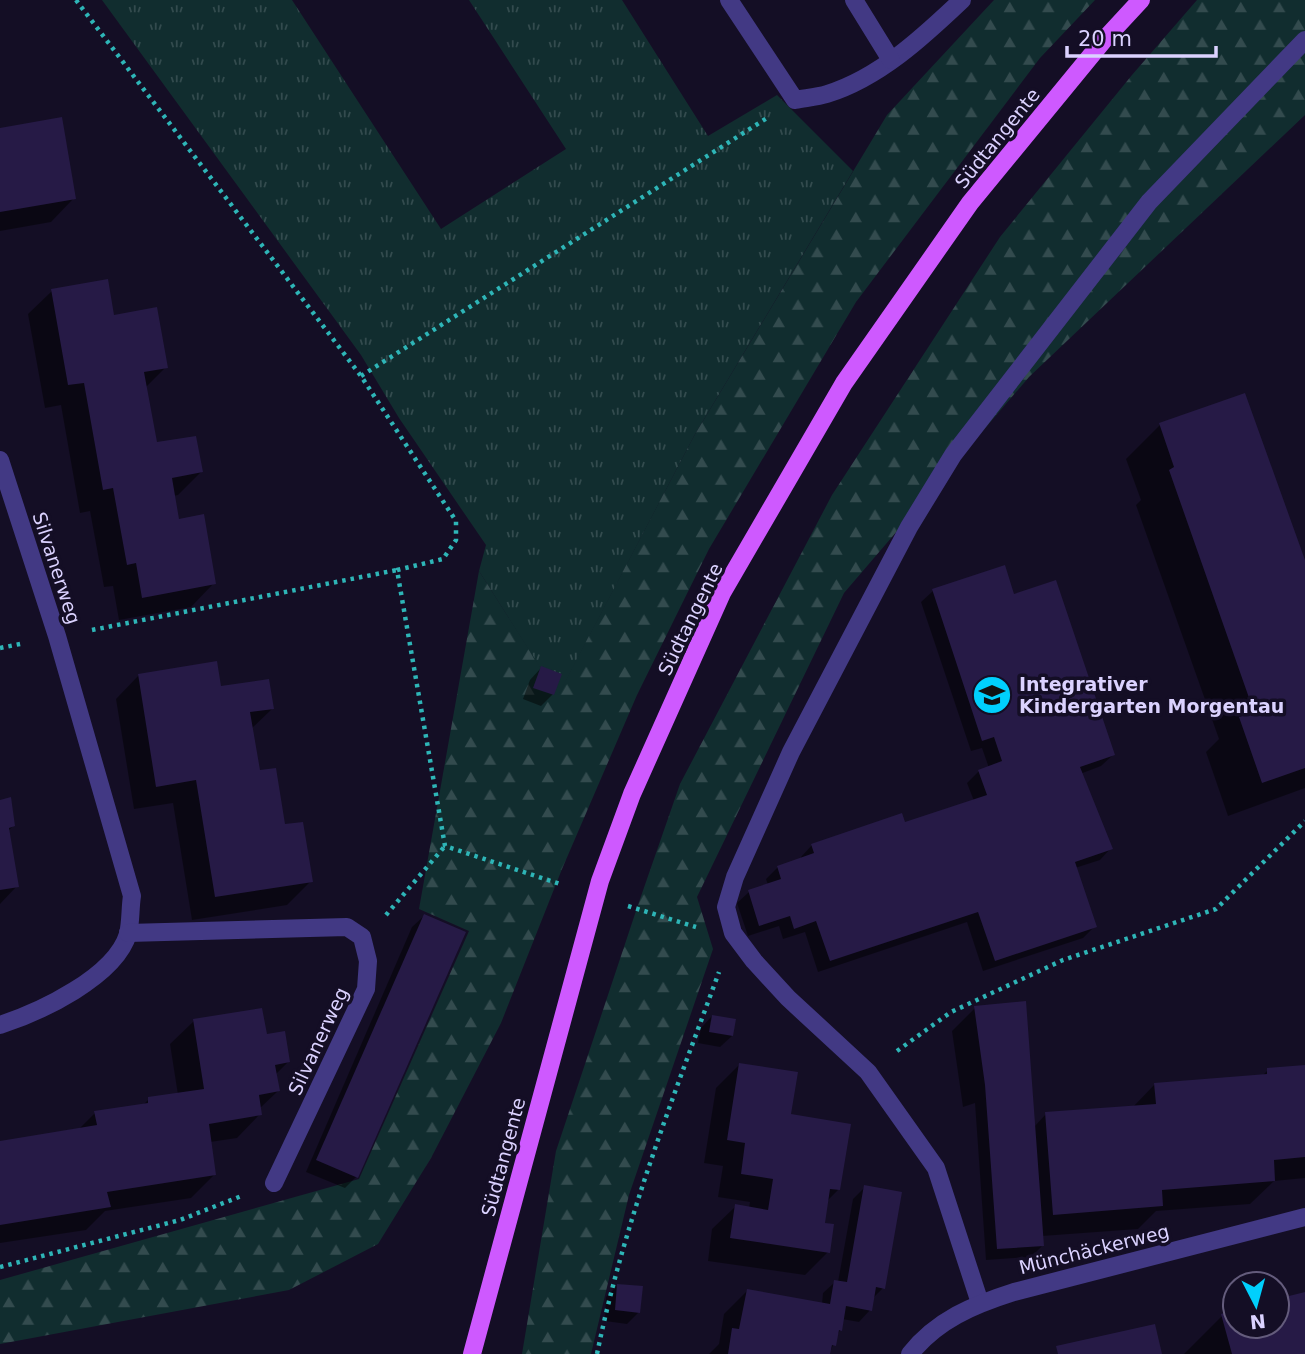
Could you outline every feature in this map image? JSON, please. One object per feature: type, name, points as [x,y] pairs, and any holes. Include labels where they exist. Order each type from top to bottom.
[{"type":"main road","name":"Südtangente","points":[[472,1354],[600,881],[632,794],[722,593],[844,383],[970,203],[1141,0]]},
{"type":"street","points":[[729,0],[794,100],[827,94],[857,81],[927,33],[962,0]]},
{"type":"street","points":[[853,0],[891,60]]},
{"type":"street","points":[[980,1303],[936,1168],[868,1072],[788,998],[754,961],[733,933],[726,907],[736,877],[791,752],[909,527],[953,455],[1149,202],[1305,40]]},
{"type":"street","name":"Silvanerweg","points":[[0,460],[57,636],[132,896],[128,933],[117,957],[66,997],[0,1026]]},
{"type":"street","points":[[128,933],[347,927],[362,937]]},
{"type":"street","name":"Silvanerweg","points":[[274,1183],[366,989],[368,961],[362,937]]},
{"type":"street","name":"Münchäckerweg","points":[[910,1354],[942,1323],[980,1303],[1305,1217]]},
{"type":"path","points":[[57,636],[443,559],[456,540],[456,521],[361,376],[76,0]]},
{"type":"path","points":[[361,376],[794,100]]},
{"type":"path","points":[[362,937],[399,902],[445,846],[397,570]]},
{"type":"path","points":[[868,1072],[951,1012],[1063,960],[1216,909],[1305,821]]},
{"type":"path","points":[[445,846],[538,877]]},
{"type":"path","points":[[597,1354],[610,1292],[641,1186],[733,933]]},
{"type":"path","points":[[0,1267],[180,1220],[274,1183]]},
{"type":"green space","points":[[102,0],[292,0],[441,229],[566,149],[469,0],[622,0],[708,136],[777,95],[853,171],[694,436],[558,696],[479,571],[486,545],[399,418],[361,355]]},
{"type":"green space","points":[[994,0],[1095,0],[1040,58],[856,302],[709,549],[637,695],[562,869],[501,1023],[431,1158],[378,1244],[289,1290],[0,1344],[0,1280],[359,1179],[469,931],[419,909],[479,571],[558,695],[694,436],[887,115]]},
{"type":"green space","points":[[1197,0],[1305,0],[1305,115],[1029,377],[844,593],[697,897],[713,949],[629,1195],[591,1354],[522,1354],[556,1151],[680,784],[832,495],[1000,237]]},
{"type":"building","points":[[62,117],[76,199],[0,212],[0,128]]},
{"type":"building","points":[[108,279],[114,315],[157,307],[168,368],[144,372],[157,442],[196,436],[203,472],[172,478],[179,519],[204,514],[216,584],[142,598],[136,563],[127,565],[113,488],[103,490],[84,383],[68,385],[51,289]]},
{"type":"building","points":[[1245,393],[1305,560],[1305,768],[1262,783],[1239,717],[1254,712],[1169,470],[1174,467],[1159,423]]},
{"type":"building","points":[[1005,565],[1014,594],[1056,580],[1115,755],[1080,767],[1113,849],[1075,862],[1097,927],[995,961],[978,912],[830,961],[816,921],[794,929],[790,916],[759,926],[748,890],[781,879],[777,866],[814,853],[811,844],[902,813],[905,822],[987,795],[978,770],[1002,761],[994,737],[982,741],[932,589]]},
{"type":"building","points":[[217,661],[221,686],[269,679],[274,709],[250,712],[260,770],[276,768],[285,824],[303,822],[313,882],[215,897],[196,780],[156,787],[138,674]]},
{"type":"building","points":[[541,666],[562,674],[554,695],[533,688]]},
{"type":"building","points":[[11,797],[15,826],[9,828],[19,887],[0,890],[0,800]]},
{"type":"building","points":[[424,914],[466,932],[358,1178],[316,1160]]},
{"type":"building","points":[[1026,1001],[1044,1246],[997,1249],[985,1085],[974,1006]]},
{"type":"building","points":[[262,1008],[267,1034],[285,1031],[290,1062],[275,1065],[280,1091],[259,1095],[262,1115],[209,1124],[216,1175],[107,1192],[111,1207],[0,1225],[0,1141],[97,1125],[94,1111],[148,1103],[148,1097],[204,1089],[193,1019]]},
{"type":"building","points":[[712,1015],[736,1019],[733,1036],[709,1032]]},
{"type":"building","points":[[739,1063],[798,1072],[791,1114],[851,1124],[840,1190],[830,1189],[825,1223],[834,1224],[830,1253],[730,1238],[735,1204],[768,1210],[773,1179],[741,1174],[745,1143],[727,1140]]},
{"type":"building","points":[[1305,1065],[1305,1157],[1274,1160],[1275,1181],[1162,1190],[1163,1206],[1053,1215],[1045,1112],[1156,1104],[1154,1083],[1267,1074],[1267,1068]]},
{"type":"building","points":[[864,1185],[902,1192],[885,1289],[876,1287],[872,1311],[846,1306],[842,1331],[839,1330],[836,1346],[832,1345],[830,1354],[728,1354],[732,1328],[739,1329],[747,1289],[830,1304],[834,1280],[847,1282]]},
{"type":"building","points":[[617,1284],[643,1286],[640,1313],[615,1310]]},
{"type":"building","points":[[1305,1292],[1305,1354],[1232,1354],[1228,1340],[1291,1340],[1291,1296]]},
{"type":"building","points":[[1155,1324],[1162,1354],[1058,1354],[1056,1346]]},
{"type":"place","name":"Integrativer Kindergarten Morgentau","points":[[992,695]]}]
